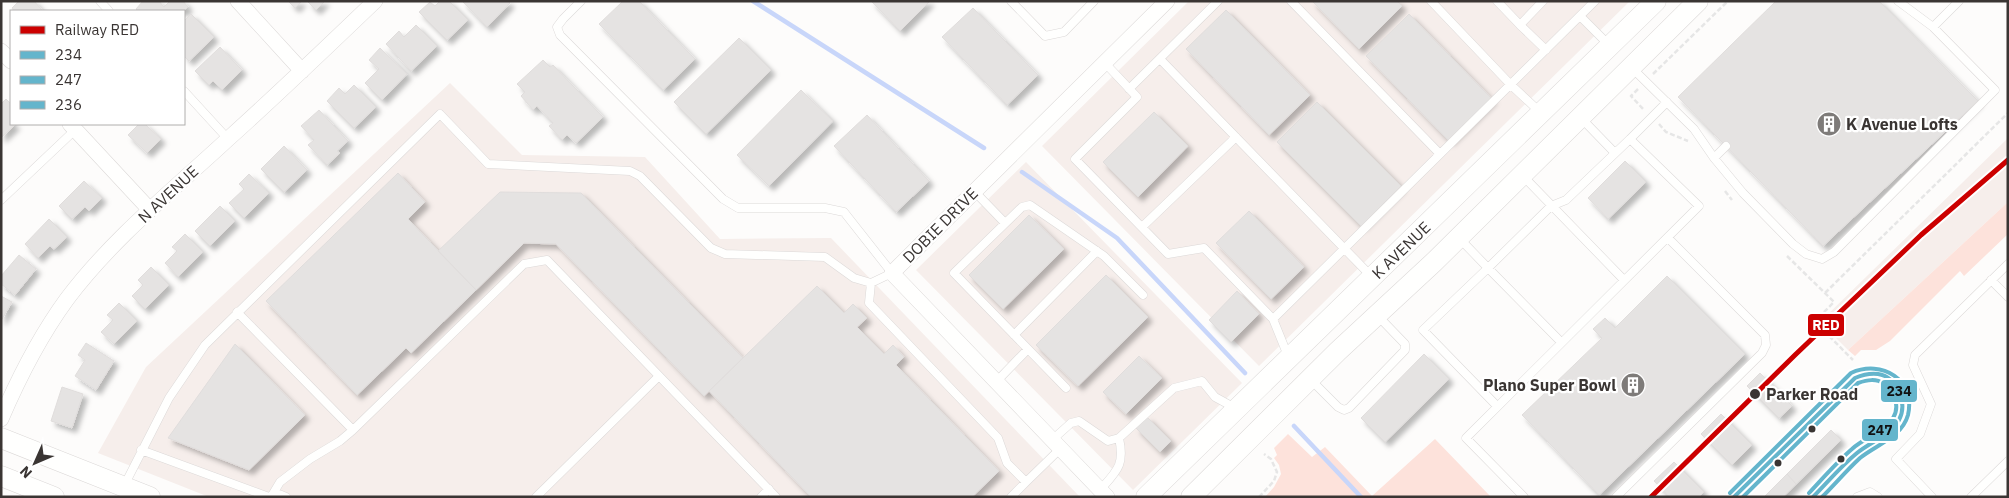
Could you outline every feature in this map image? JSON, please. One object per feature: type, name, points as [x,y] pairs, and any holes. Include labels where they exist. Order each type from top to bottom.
[{"type":"main road","name":"K AVENUE","points":[[1146,497],[1656,1]]},
{"type":"main road","name":"K AVENUE","points":[[1191,497],[1310,379],[1458,238],[1698,1]]},
{"type":"main road","points":[[1609,45],[1631,66]]},
{"type":"main road","points":[[1437,215],[1458,238]]},
{"type":"main road","points":[[1289,358],[1310,379]]},
{"type":"main road","points":[[1,438],[150,497]]},
{"type":"main road","points":[[1,476],[54,497]]},
{"type":"street","points":[[238,1],[302,71]]},
{"type":"street","name":"N AVENUE","points":[[1,419],[34,352],[67,300],[99,262],[150,210],[302,71],[374,1]]},
{"type":"street","name":"DOBIE DRIVE","points":[[1103,493],[892,273],[1167,1]]},
{"type":"street","points":[[72,127],[150,210]]},
{"type":"lane","points":[[124,486],[169,398],[205,345],[440,114],[488,164],[630,171],[640,176],[711,248],[725,254],[825,257],[854,278],[871,283],[892,273],[844,212],[825,208],[738,208],[723,199],[560,35],[557,28],[581,1]]},
{"type":"lane","points":[[1011,1],[1045,36],[1064,32],[1094,1]]},
{"type":"lane","points":[[1129,89],[1218,1]]},
{"type":"lane","points":[[1291,1],[1440,154]]},
{"type":"lane","points":[[1431,1],[1541,114]]},
{"type":"lane","points":[[1497,1],[1546,50]]},
{"type":"lane","points":[[1520,24],[1544,1]]},
{"type":"lane","points":[[1273,319],[1595,1]]},
{"type":"lane","points":[[1631,66],[1694,129],[1714,158],[1743,193],[1793,244],[1806,254],[1822,259],[1834,252],[1995,90],[1933,27],[1898,1]]},
{"type":"lane","points":[[1933,27],[1959,1]]},
{"type":"lane","points":[[1580,16],[1609,45]]},
{"type":"lane","points":[[1160,59],[1373,277]]},
{"type":"lane","points":[[1104,62],[1137,97],[1075,159],[1168,254],[1204,248],[1273,319],[1289,358]]},
{"type":"lane","points":[[185,92],[228,139]]},
{"type":"lane","points":[[1497,406],[1423,330],[1551,206],[1566,200],[1667,102]]},
{"type":"lane","points":[[1580,117],[1614,152]]},
{"type":"lane","points":[[1,200],[72,127]]},
{"type":"lane","points":[[1142,227],[1236,137]]},
{"type":"lane","points":[[1524,497],[1466,438],[1699,206],[1630,139]]},
{"type":"lane","points":[[1714,158],[1726,146]]},
{"type":"lane","points":[[1521,175],[1624,280]]},
{"type":"lane","points":[[974,191],[1005,223]]},
{"type":"lane","points":[[1066,388],[954,273],[1022,207],[1030,205],[1104,256],[1143,295]]},
{"type":"lane","points":[[1458,238],[1561,342]]},
{"type":"lane","points":[[1616,497],[1762,353],[1766,345],[1765,335],[1668,238]]},
{"type":"lane","points":[[1014,335],[1097,251]]},
{"type":"lane","points":[[271,495],[280,482],[353,430],[524,264],[547,260],[776,497]]},
{"type":"lane","points":[[1932,497],[1896,460],[1920,434],[1931,404],[1913,365],[1915,355],[2008,264]]},
{"type":"lane","points":[[1991,280],[2008,297]]},
{"type":"lane","points":[[871,283],[869,303],[998,438],[1007,463],[1026,482]]},
{"type":"lane","points":[[237,312],[353,430]]},
{"type":"lane","points":[[1310,379],[1338,407],[1344,410],[1350,408],[1405,350],[1405,344],[1377,315]]},
{"type":"lane","points":[[996,382],[1028,349]]},
{"type":"lane","points":[[1734,497],[1851,381],[1862,375],[1882,375],[1891,381],[1898,390],[1903,410],[1900,420],[1885,434],[1862,448],[1813,497]]},
{"type":"lane","points":[[536,497],[659,376]]},
{"type":"lane","points":[[1011,497],[1026,482],[1071,423],[1079,421],[1108,441],[1119,438],[1174,388],[1202,381],[1215,397],[1237,409]]},
{"type":"lane","points":[[1103,493],[1119,469],[1122,453],[1119,438]]},
{"type":"lane","points":[[141,450],[271,495],[286,497]]},
{"type":"lane","points":[[1971,497],[2008,461]]},
{"type":"lane","points":[[761,497],[769,489]]},
{"type":"lane","points":[[1857,497],[1870,492],[1878,497]]},
{"type":"path","points":[[1646,81],[1728,1]]},
{"type":"path","points":[[1825,293],[2008,113]]},
{"type":"path","points":[[1834,302],[1810,326],[1814,331],[1819,326],[1829,339],[1853,360]]},
{"type":"path","points":[[1258,497],[1274,481],[1277,472],[1270,459],[1264,454]]},
{"type":"shaded area","points":[[1189,1],[1630,1],[1259,366],[1042,146]]},
{"type":"shaded area","points":[[450,83],[522,155],[645,157],[720,239],[831,238],[1080,497],[209,497],[98,453],[146,367]]},
{"type":"shaded area","points":[[2008,138],[2008,202],[1848,350],[1820,322]]},
{"type":"shaded area","points":[[1026,162],[1242,383],[1133,490],[916,270]]},
{"type":"shaded area","points":[[2008,202],[2008,234],[1964,276],[1960,271],[1890,341],[1876,350],[1861,350],[1855,356],[1848,350]]},
{"type":"shaded area","points":[[1288,434],[1312,457],[1325,447],[1372,496],[1435,439],[1491,497],[1265,497],[1274,487],[1281,474],[1279,465],[1274,458],[1277,455],[1274,448]]},
{"type":"building","points":[[19,1],[34,1],[42,10],[13,10],[12,8]]},
{"type":"building","points":[[143,1],[159,1],[164,7],[170,1],[183,1],[188,7],[185,10],[136,9]]},
{"type":"building","points":[[288,1],[302,1],[295,8]]},
{"type":"building","points":[[307,1],[325,1],[316,10]]},
{"type":"building","points":[[440,1],[449,1],[468,20],[447,40],[419,12],[430,2],[435,6]]},
{"type":"building","points":[[462,1],[508,1],[510,3],[487,27]]},
{"type":"building","points":[[623,1],[639,1],[695,59],[663,90],[599,24]]},
{"type":"building","points":[[871,1],[930,1],[900,31]]},
{"type":"building","points":[[1312,1],[1397,1],[1402,6],[1359,49]]},
{"type":"building","name":"K Avenue Lofts","points":[[1776,1],[1879,1],[1978,101],[1823,246],[1678,97]]},
{"type":"building","points":[[973,8],[1038,75],[1007,105],[942,37]]},
{"type":"building","points":[[1226,10],[1310,95],[1269,135],[1186,49]]},
{"type":"building","points":[[191,14],[214,37],[189,61],[185,57],[185,20]]},
{"type":"building","points":[[1409,14],[1492,99],[1449,141],[1366,56]]},
{"type":"building","points":[[416,25],[437,46],[411,71],[386,44],[399,31],[404,37]]},
{"type":"building","points":[[739,38],[771,70],[706,134],[674,102]]},
{"type":"building","points":[[220,47],[242,70],[222,90],[213,81],[209,85],[195,71]]},
{"type":"building","points":[[380,48],[407,74],[382,100],[365,83],[379,69],[369,60]]},
{"type":"building","points":[[543,60],[550,67],[553,65],[603,117],[576,143],[567,135],[562,140],[549,126],[553,123],[537,106],[533,110],[521,96],[525,92],[517,84]]},
{"type":"building","points":[[354,85],[376,107],[354,128],[327,101],[339,88],[345,94]]},
{"type":"building","points":[[801,90],[833,121],[769,186],[737,155]]},
{"type":"building","points":[[6,99],[10,103],[10,125],[15,125],[1,138],[1,104]]},
{"type":"building","points":[[1317,102],[1401,186],[1361,226],[1277,142]]},
{"type":"building","points":[[319,110],[348,141],[337,151],[340,153],[327,165],[308,145],[314,140],[301,126]]},
{"type":"building","points":[[1154,112],[1188,146],[1138,197],[1103,162]]},
{"type":"building","points":[[867,115],[929,181],[896,212],[834,146]]},
{"type":"building","points":[[138,125],[146,125],[161,139],[147,153],[128,135]]},
{"type":"building","points":[[284,146],[307,170],[284,192],[261,169]]},
{"type":"building","points":[[1625,161],[1646,182],[1608,219],[1588,198]]},
{"type":"building","points":[[398,173],[425,202],[408,219],[476,290],[411,353],[406,348],[357,395],[266,301]]},
{"type":"building","points":[[249,174],[269,193],[244,218],[229,203],[244,189],[239,184]]},
{"type":"building","points":[[84,181],[102,198],[89,211],[85,207],[72,219],[59,206]]},
{"type":"building","points":[[500,192],[581,193],[743,358],[704,396],[556,244],[524,243],[476,290],[438,251]]},
{"type":"building","points":[[220,206],[235,221],[210,246],[195,231]]},
{"type":"building","points":[[1249,211],[1304,267],[1271,299],[1216,243]]},
{"type":"building","points":[[1029,215],[1064,249],[1003,309],[969,275]]},
{"type":"building","points":[[49,219],[67,237],[54,249],[50,246],[38,258],[25,244]]},
{"type":"building","points":[[185,234],[203,252],[178,277],[165,263],[177,251],[172,247]]},
{"type":"building","points":[[19,255],[36,269],[15,295],[1,284],[1,276]]},
{"type":"building","points":[[151,267],[169,285],[145,309],[132,296],[143,285],[138,280]]},
{"type":"building","points":[[1106,275],[1148,317],[1078,386],[1036,345]]},
{"type":"building","name":"Plano Super Bowl","points":[[1667,276],[1745,354],[1599,495],[1522,415],[1602,338],[1593,329],[1605,318],[1615,328]]},
{"type":"building","points":[[817,286],[844,313],[853,304],[867,318],[857,327],[884,354],[893,345],[904,357],[896,365],[999,471],[972,497],[811,497],[709,391]]},
{"type":"building","points":[[1237,291],[1259,314],[1231,342],[1209,320]]},
{"type":"building","points":[[1,296],[12,302],[1,321]]},
{"type":"building","points":[[119,303],[137,321],[114,344],[101,332],[113,320],[107,315]]},
{"type":"building","points":[[86,343],[114,361],[96,390],[75,376],[85,360],[78,355]]},
{"type":"building","points":[[235,344],[305,415],[249,470],[168,438]]},
{"type":"building","points":[[1424,354],[1449,379],[1385,442],[1361,418]]},
{"type":"building","points":[[1139,356],[1162,378],[1126,414],[1103,392]]},
{"type":"building","points":[[1760,373],[1792,406],[1779,418],[1747,386]]},
{"type":"building","points":[[62,387],[83,394],[72,428],[51,421]]},
{"type":"building","points":[[1721,414],[1752,445],[1732,465],[1701,434]]},
{"type":"building","points":[[1147,417],[1171,441],[1160,452],[1136,428]]},
{"type":"building","points":[[1831,430],[1841,440],[1783,497],[1764,497]]},
{"type":"building","points":[[1674,462],[1704,492],[1699,497],[1669,497],[1654,481]]},
{"type":"building","points":[[1787,474],[1796,484],[1783,497],[1764,497]]},
{"type":"waterway","points":[[753,1],[984,148]]},
{"type":"waterway","points":[[1022,172],[1117,238],[1245,373]]},
{"type":"waterway","points":[[1294,426],[1361,497]]},
{"type":"rail line","name":"RED","points":[[1651,497],[1795,355],[1921,235],[2008,160]]},
{"type":"transit line","name":"236","points":[[1730,493],[1851,373],[1863,369],[1885,371],[1902,383],[1907,392],[1909,403],[1905,423],[1888,440],[1860,458],[1822,497]]},
{"type":"transit line","name":"234","points":[[1734,497],[1855,378],[1872,374],[1885,376],[1891,380],[1899,392],[1902,406],[1899,420],[1886,434],[1851,458],[1813,497]]},
{"type":"transit line","name":"247","points":[[1743,497],[1858,383],[1871,380],[1884,384],[1894,395],[1896,409],[1893,418],[1879,431],[1852,449],[1809,493]]},
{"type":"place","name":"K Avenue Lofts","points":[[1829,124]]},
{"type":"place","name":"Plano Super Bowl","points":[[1633,385]]},
{"type":"place","name":"Parker Road","points":[[1755,394]]}]
